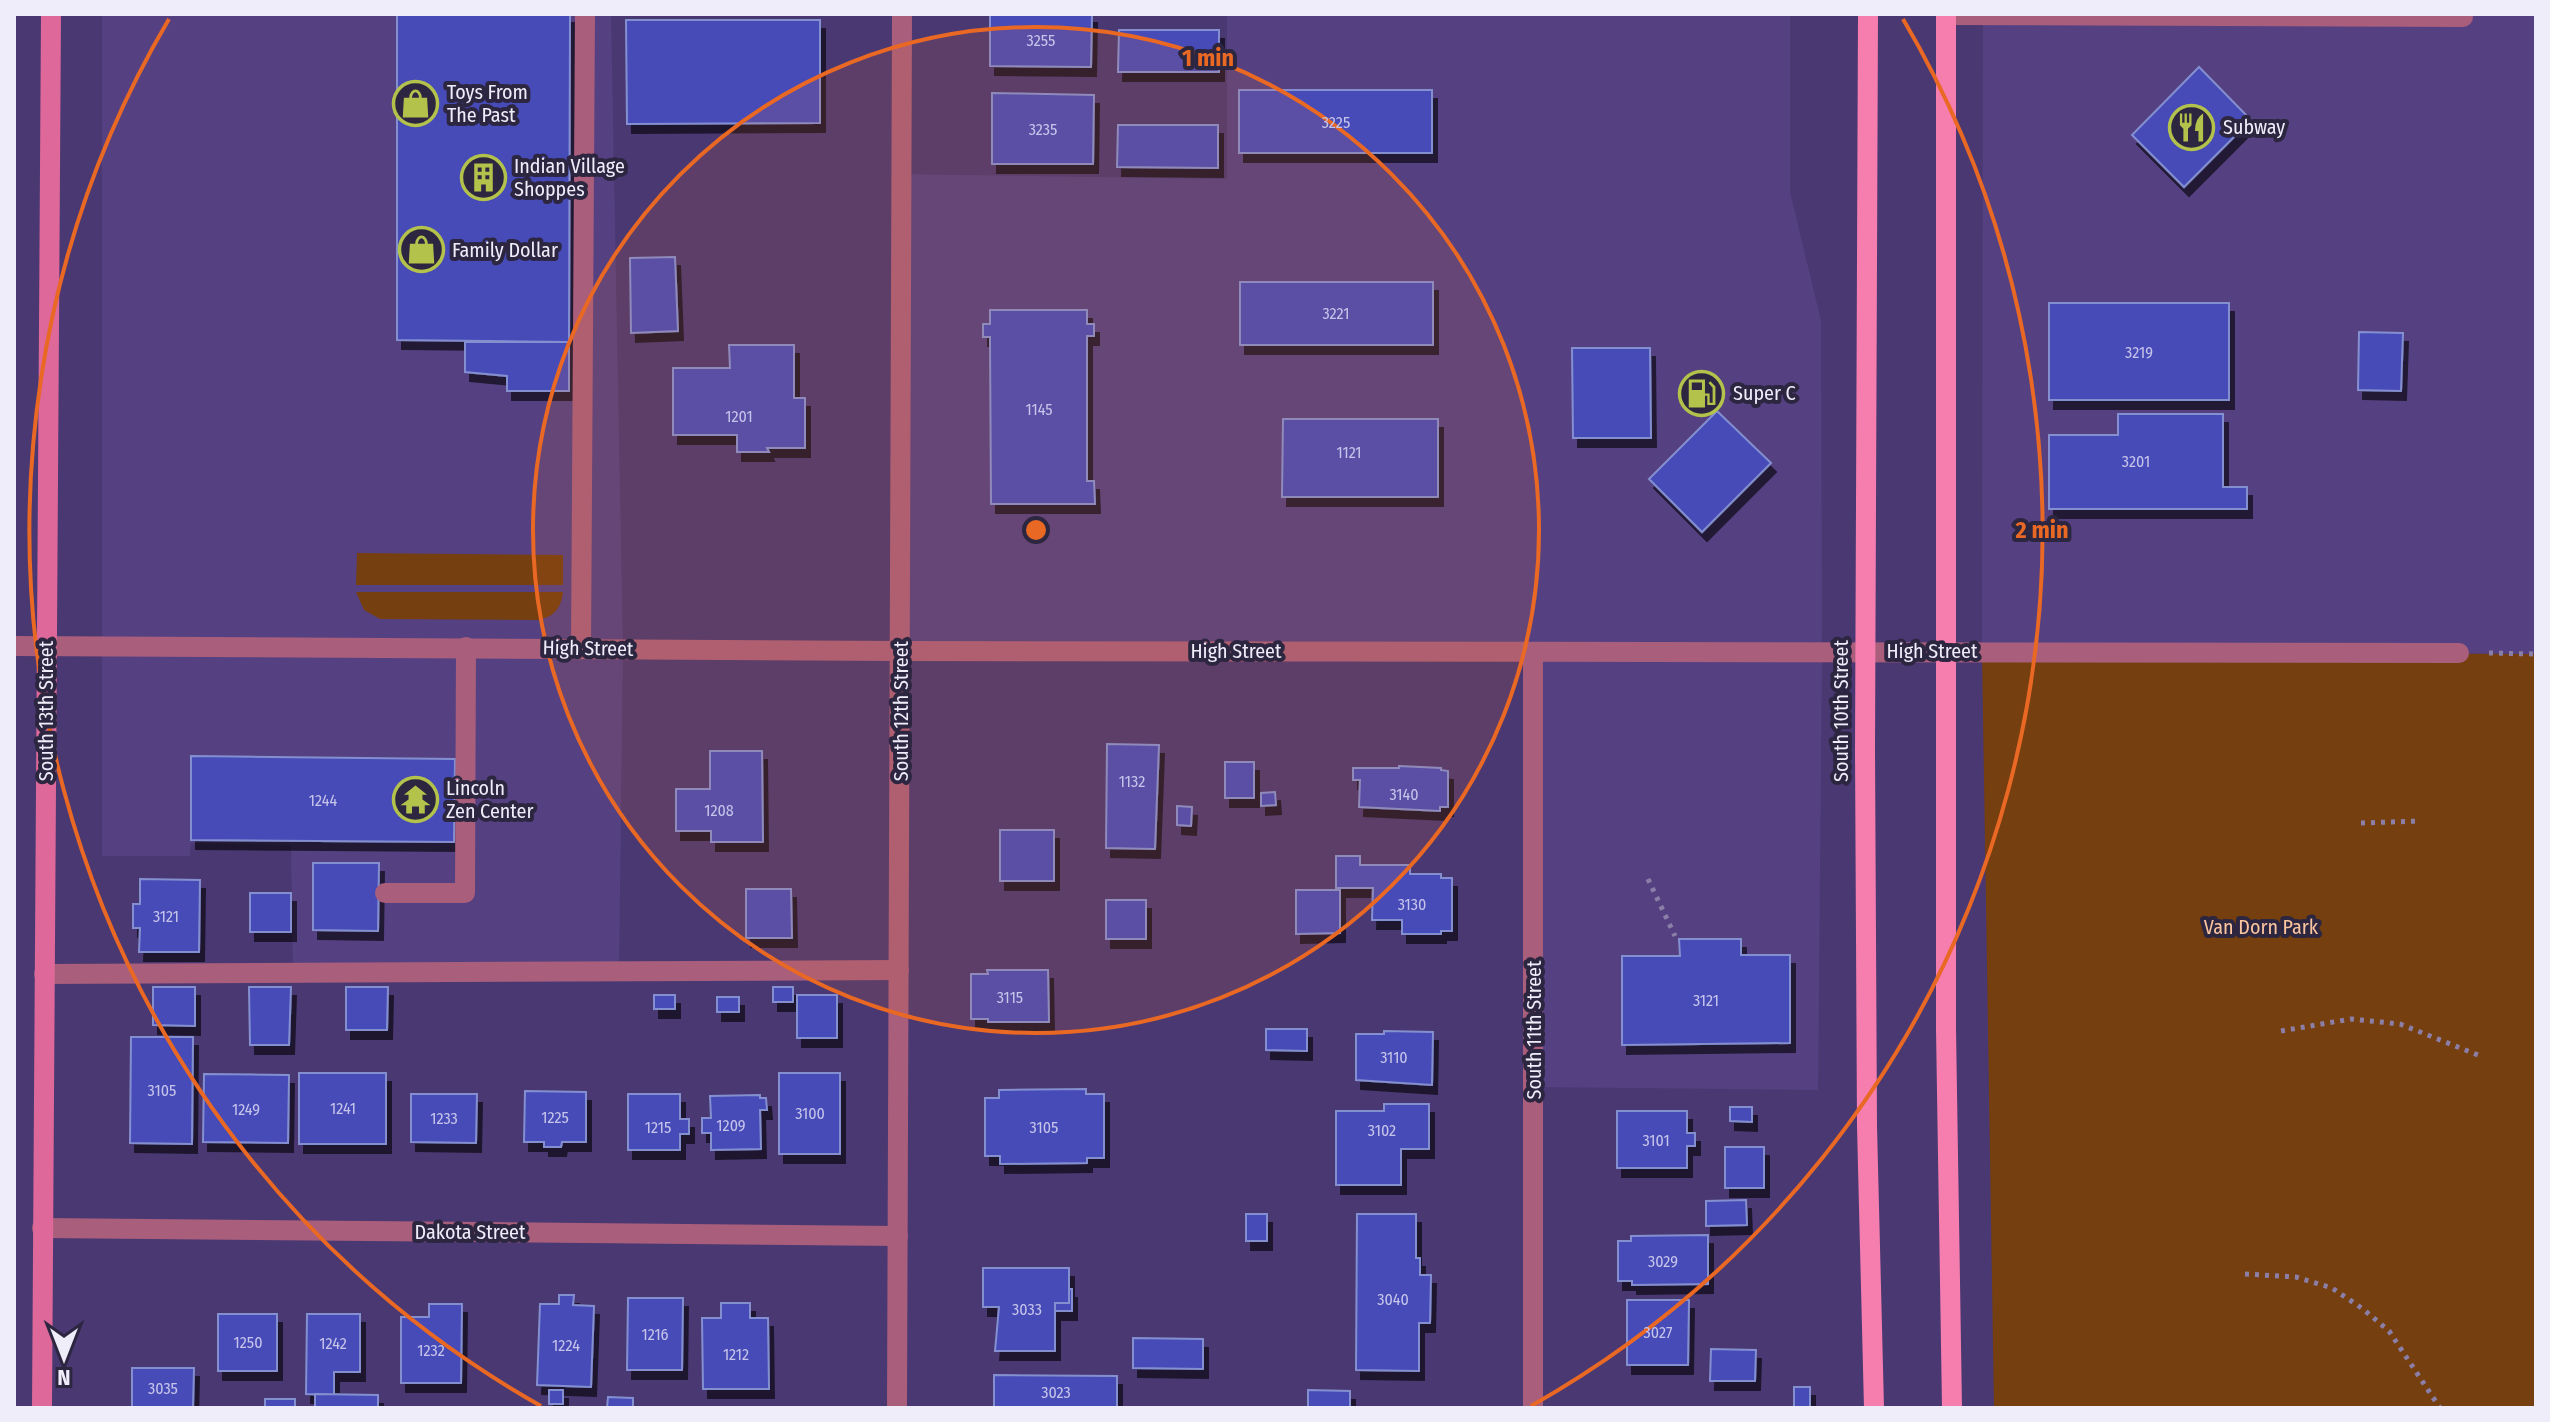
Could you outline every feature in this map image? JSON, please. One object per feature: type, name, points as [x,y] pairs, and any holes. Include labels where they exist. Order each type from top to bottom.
[{"type":"main road","name":"South 13th Street","points":[[42,1408],[51,14]]},
{"type":"main road","name":"South 10th Street","points":[[1868,14],[1865,651],[1867,1111],[1874,1408]]},
{"type":"main road","points":[[1946,14],[1946,1029],[1952,1408]]},
{"type":"street","points":[[581,648],[585,14]]},
{"type":"street","name":"South 12th Street","points":[[897,1408],[902,14]]},
{"type":"street","points":[[1946,14],[2463,17]]},
{"type":"street","name":"High Street","points":[[14,646],[901,651],[2459,653]]},
{"type":"street","points":[[385,893],[465,893],[466,647]]},
{"type":"street","name":"South 11th Street","points":[[1533,652],[1533,1408]]},
{"type":"street","points":[[44,974],[899,970]]},
{"type":"street","name":"Dakota Street","points":[[42,1228],[898,1236]]},
{"type":"path","points":[[2459,653],[2536,654]]},
{"type":"path","points":[[2361,823],[2421,821]]},
{"type":"path","points":[[1648,879],[1675,936]]},
{"type":"path","points":[[2281,1031],[2351,1019],[2400,1024],[2483,1057]]},
{"type":"path","points":[[2245,1274],[2296,1277],[2332,1288],[2363,1309],[2389,1331],[2440,1408]]},
{"type":"shaded area","name":"Indian Village Shoppes","points":[[102,14],[611,14],[623,649],[619,971],[293,973],[291,845],[191,843],[190,856],[102,856]]},
{"type":"shaded area","points":[[1227,14],[1790,14],[1790,192],[1821,321],[1818,1090],[1533,1087],[1533,652],[901,651],[901,174],[1227,179]]},
{"type":"shaded area","points":[[1983,14],[2536,14],[2536,654],[1982,652]]},
{"type":"green space","points":[[357,553],[563,555],[563,585],[356,585]]},
{"type":"green space","points":[[356,592],[563,592],[556,611],[538,620],[380,619],[364,610]]},
{"type":"green space","name":"Van Dorn Park","points":[[1982,652],[2536,654],[2536,1408],[1994,1408]]},
{"type":"building","name":"Indian Village Shoppes","points":[[397,14],[570,14],[569,342],[397,340]]},
{"type":"building","points":[[990,14],[1092,14],[1091,67],[990,66]]},
{"type":"building","points":[[626,20],[820,20],[820,123],[627,124]]},
{"type":"building","points":[[1119,30],[1219,30],[1219,72],[1118,72]]},
{"type":"building","name":"Subway","points":[[2199,67],[2251,120],[2184,187],[2132,135]]},
{"type":"building","points":[[1239,90],[1432,90],[1432,153],[1239,153]]},
{"type":"building","points":[[992,93],[1094,95],[1093,164],[992,164]]},
{"type":"building","points":[[1118,125],[1218,125],[1218,168],[1117,167]]},
{"type":"building","points":[[675,257],[678,331],[631,333],[630,258]]},
{"type":"building","points":[[1240,282],[1433,282],[1433,345],[1240,345]]},
{"type":"building","points":[[2049,303],[2229,303],[2229,400],[2049,400]]},
{"type":"building","points":[[990,310],[1087,310],[1087,324],[1094,324],[1094,336],[1087,336],[1087,481],[1094,481],[1095,504],[991,504],[990,337],[983,337],[983,324],[990,324]]},
{"type":"building","points":[[2359,332],[2403,333],[2401,391],[2358,390]]},
{"type":"building","points":[[465,342],[569,342],[569,391],[507,391],[507,376],[465,372]]},
{"type":"building","points":[[729,345],[794,345],[794,398],[805,398],[805,448],[737,452],[737,435],[673,435],[673,368],[730,368]]},
{"type":"building","points":[[1572,348],[1650,348],[1651,438],[1573,438]]},
{"type":"building","points":[[1717,411],[1771,463],[1702,532],[1649,479]]},
{"type":"building","points":[[2118,414],[2223,414],[2223,487],[2247,487],[2247,509],[2049,509],[2049,435],[2118,435]]},
{"type":"building","points":[[1283,419],[1438,419],[1438,497],[1282,497]]},
{"type":"building","points":[[1107,744],[1159,745],[1155,849],[1106,848]]},
{"type":"building","points":[[710,751],[762,751],[763,842],[711,842],[711,831],[676,831],[676,789],[710,789]]},
{"type":"building","points":[[191,756],[455,759],[454,842],[191,840]]},
{"type":"building","points":[[1225,762],[1254,762],[1254,798],[1225,798]]},
{"type":"building","points":[[1399,766],[1448,771],[1448,807],[1440,807],[1440,811],[1359,807],[1360,780],[1353,780],[1353,768]]},
{"type":"building","points":[[1275,792],[1276,805],[1261,806],[1261,793]]},
{"type":"building","points":[[1177,806],[1192,807],[1191,826],[1177,825]]},
{"type":"building","points":[[1000,830],[1054,830],[1054,881],[1000,881]]},
{"type":"building","points":[[1336,856],[1360,856],[1360,865],[1410,865],[1410,874],[1441,874],[1441,878],[1452,878],[1452,931],[1402,934],[1402,920],[1372,920],[1373,888],[1336,888]]},
{"type":"building","points":[[313,863],[379,863],[378,931],[313,930]]},
{"type":"building","points":[[140,879],[200,880],[199,952],[139,952],[140,928],[133,928],[133,904],[140,904]]},
{"type":"building","points":[[746,889],[791,889],[792,938],[746,938]]},
{"type":"building","points":[[1296,890],[1340,890],[1340,933],[1296,934]]},
{"type":"building","points":[[250,893],[291,893],[291,932],[250,932]]},
{"type":"building","points":[[1106,900],[1146,900],[1146,939],[1106,939]]},
{"type":"building","points":[[1679,939],[1741,939],[1741,955],[1790,955],[1790,1043],[1622,1045],[1622,956],[1680,956]]},
{"type":"building","points":[[987,970],[1048,970],[1049,1022],[971,1019],[971,974],[988,974]]},
{"type":"building","points":[[153,987],[195,987],[195,1026],[153,1025]]},
{"type":"building","points":[[249,987],[291,987],[289,1045],[250,1045]]},
{"type":"building","points":[[346,987],[388,987],[387,1030],[346,1030]]},
{"type":"building","points":[[773,987],[793,987],[793,1002],[773,1002]]},
{"type":"building","points":[[654,995],[675,995],[675,1009],[654,1009]]},
{"type":"building","points":[[797,995],[837,995],[837,1038],[797,1038]]},
{"type":"building","points":[[717,997],[739,997],[739,1012],[717,1012]]},
{"type":"building","points":[[1266,1029],[1307,1029],[1307,1051],[1266,1050]]},
{"type":"building","points":[[1384,1031],[1433,1032],[1432,1085],[1356,1080],[1356,1034],[1384,1034]]},
{"type":"building","points":[[131,1037],[193,1037],[192,1144],[130,1143]]},
{"type":"building","points":[[299,1073],[386,1073],[386,1144],[299,1144]]},
{"type":"building","points":[[779,1073],[840,1073],[840,1154],[779,1154]]},
{"type":"building","points":[[204,1074],[289,1075],[288,1143],[203,1142]]},
{"type":"building","points":[[1086,1089],[1086,1094],[1104,1094],[1104,1158],[1087,1158],[1087,1163],[1000,1164],[1000,1156],[985,1156],[985,1098],[999,1098],[999,1090]]},
{"type":"building","points":[[525,1091],[586,1092],[586,1142],[562,1142],[561,1147],[544,1147],[544,1142],[524,1142]]},
{"type":"building","points":[[411,1094],[477,1094],[476,1143],[411,1142]]},
{"type":"building","points":[[628,1094],[680,1094],[680,1119],[689,1119],[689,1134],[680,1134],[680,1150],[628,1150]]},
{"type":"building","points":[[760,1095],[760,1098],[766,1098],[767,1110],[760,1110],[761,1149],[711,1150],[711,1133],[702,1133],[702,1118],[711,1118],[710,1096]]},
{"type":"building","points":[[1384,1104],[1429,1104],[1429,1149],[1401,1149],[1401,1185],[1336,1185],[1336,1111],[1384,1111]]},
{"type":"building","points":[[1730,1107],[1752,1107],[1752,1122],[1730,1121]]},
{"type":"building","points":[[1617,1111],[1687,1111],[1687,1133],[1695,1133],[1695,1146],[1687,1146],[1687,1168],[1617,1168]]},
{"type":"building","points":[[1725,1147],[1764,1147],[1764,1188],[1725,1188]]},
{"type":"building","points":[[1746,1200],[1747,1225],[1706,1226],[1706,1201]]},
{"type":"building","points":[[1246,1214],[1267,1214],[1267,1241],[1246,1241]]},
{"type":"building","points":[[1357,1214],[1416,1214],[1416,1258],[1420,1258],[1420,1275],[1431,1275],[1430,1323],[1419,1323],[1419,1371],[1356,1370]]},
{"type":"building","points":[[1708,1235],[1708,1284],[1632,1285],[1632,1281],[1618,1281],[1618,1241],[1631,1241],[1631,1236]]},
{"type":"building","points":[[983,1268],[1069,1268],[1069,1303],[1055,1303],[1055,1351],[995,1351],[999,1307],[983,1307]]},
{"type":"building","points":[[1069,1289],[1072,1289],[1072,1311],[1055,1311],[1055,1303],[1069,1303]]},
{"type":"building","points":[[559,1295],[574,1295],[573,1305],[594,1306],[591,1387],[537,1385],[540,1304],[559,1304]]},
{"type":"building","points":[[628,1298],[683,1298],[682,1370],[627,1370]]},
{"type":"building","points":[[1627,1300],[1689,1300],[1688,1365],[1627,1365]]},
{"type":"building","points":[[721,1303],[750,1303],[750,1318],[768,1318],[769,1389],[703,1389],[702,1318],[721,1318]]},
{"type":"building","points":[[429,1304],[462,1304],[461,1383],[401,1383],[401,1317],[429,1317]]},
{"type":"building","points":[[218,1314],[277,1314],[277,1371],[218,1371]]},
{"type":"building","points":[[307,1314],[360,1314],[360,1372],[334,1372],[334,1395],[306,1394]]},
{"type":"building","points":[[1133,1338],[1203,1339],[1203,1369],[1133,1368]]},
{"type":"building","points":[[1711,1349],[1756,1350],[1755,1381],[1710,1381]]},
{"type":"building","points":[[132,1368],[194,1368],[193,1408],[132,1408]]},
{"type":"building","points":[[994,1375],[1117,1376],[1117,1408],[994,1408]]},
{"type":"building","points":[[1794,1387],[1810,1387],[1810,1407],[1794,1408]]},
{"type":"building","points":[[549,1390],[563,1390],[563,1404],[549,1404]]},
{"type":"building","points":[[1308,1390],[1350,1391],[1350,1408],[1308,1408]]},
{"type":"building","points":[[315,1394],[378,1395],[378,1408],[315,1408]]},
{"type":"building","points":[[608,1397],[633,1398],[633,1408],[607,1408]]},
{"type":"building","points":[[265,1399],[295,1399],[295,1408],[265,1408]]},
{"type":"place","name":"Toys From The Past","points":[[416,103]]},
{"type":"place","name":"Subway","points":[[2192,127]]},
{"type":"place","name":"Indian Village Shoppes","points":[[483,177]]},
{"type":"place","name":"Family Dollar","points":[[421,250]]},
{"type":"place","name":"Super C","points":[[1702,393]]},
{"type":"place","name":"Lincoln Zen Center","points":[[415,800]]}]
